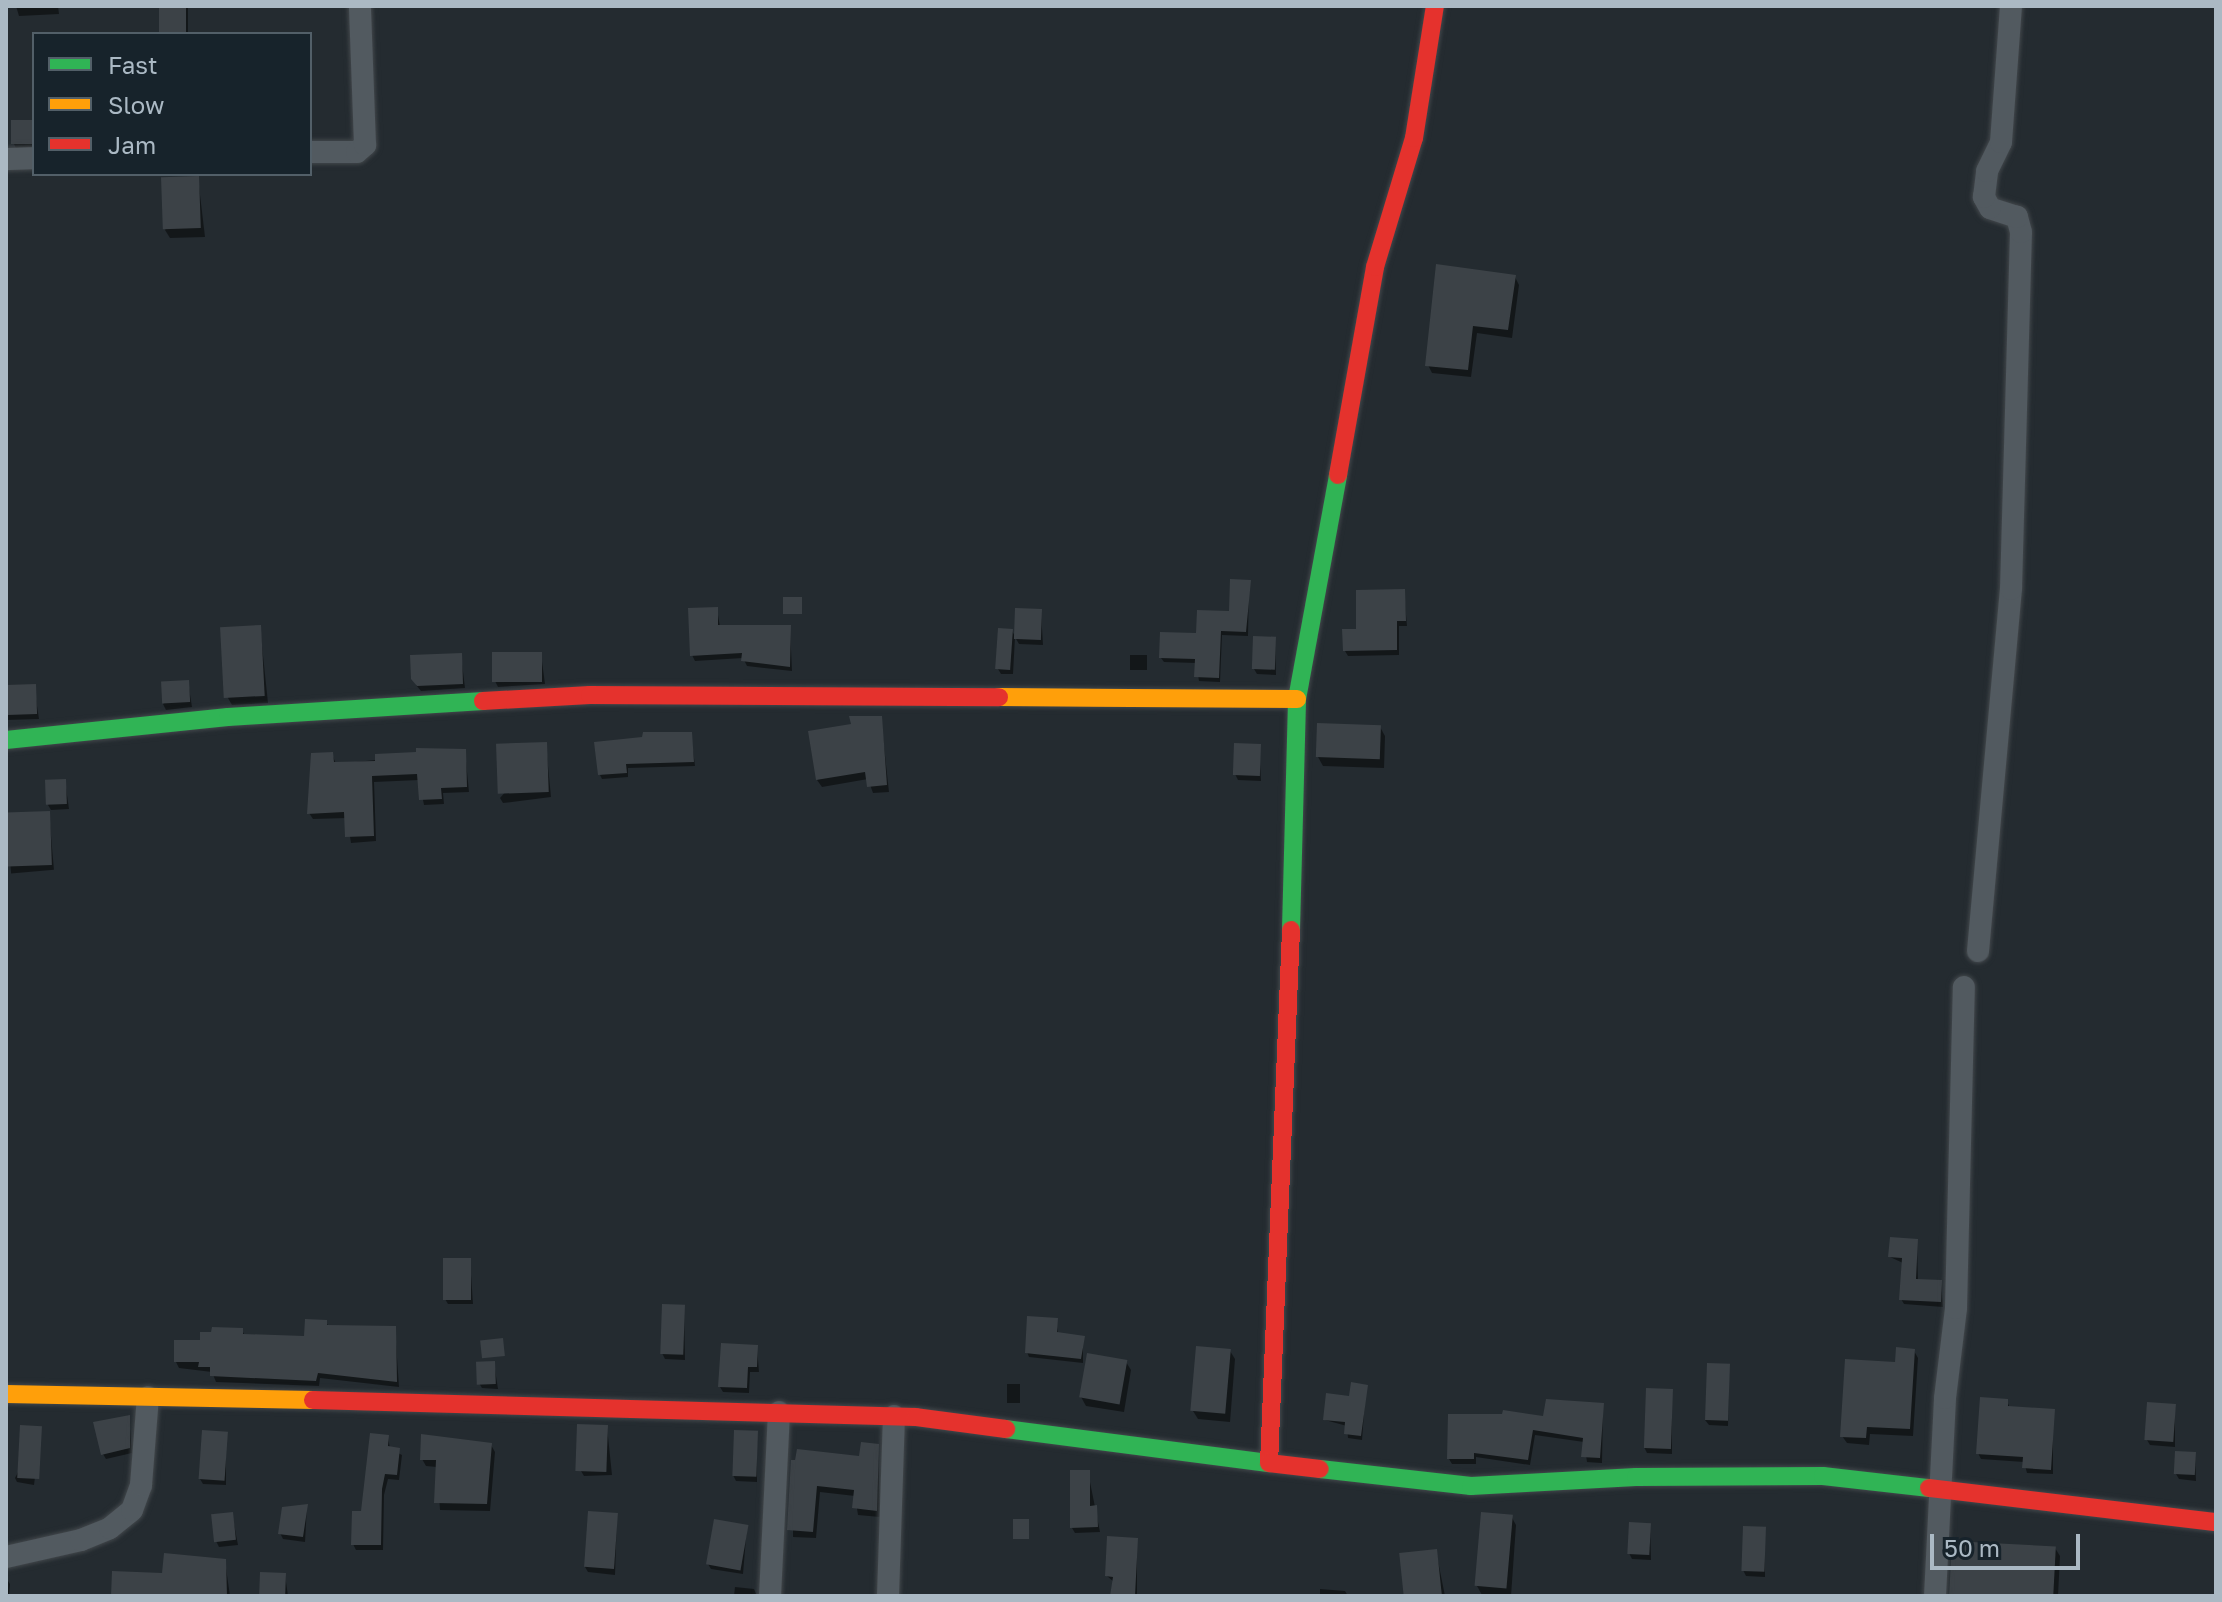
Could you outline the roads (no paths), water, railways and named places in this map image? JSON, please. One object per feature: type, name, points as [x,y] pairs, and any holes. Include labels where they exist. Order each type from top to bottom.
[{"type":"street","points":[[312,152],[357,152],[365,145],[360,6]]},
{"type":"street","points":[[1269,1463],[1287,1094],[1297,699],[1375,267],[1414,138],[1435,6]]},
{"type":"street","points":[[1978,951],[2012,573],[2021,232],[2017,217],[1990,208],[1984,197],[1987,171],[2001,142],[2011,6]]},
{"type":"street","points":[[6,159],[32,158]]},
{"type":"street","points":[[6,740],[243,716],[590,695],[1297,699]]},
{"type":"street","points":[[1935,1596],[1945,1398],[1956,1308],[1964,987]]},
{"type":"street","points":[[6,1394],[894,1416],[1471,1486],[1751,1475],[1823,1476],[2216,1522]]},
{"type":"street","points":[[6,1557],[81,1540],[110,1528],[132,1510],[141,1485],[148,1397]]},
{"type":"street","points":[[770,1596],[779,1412]]},
{"type":"street","points":[[888,1596],[894,1416]]}]
